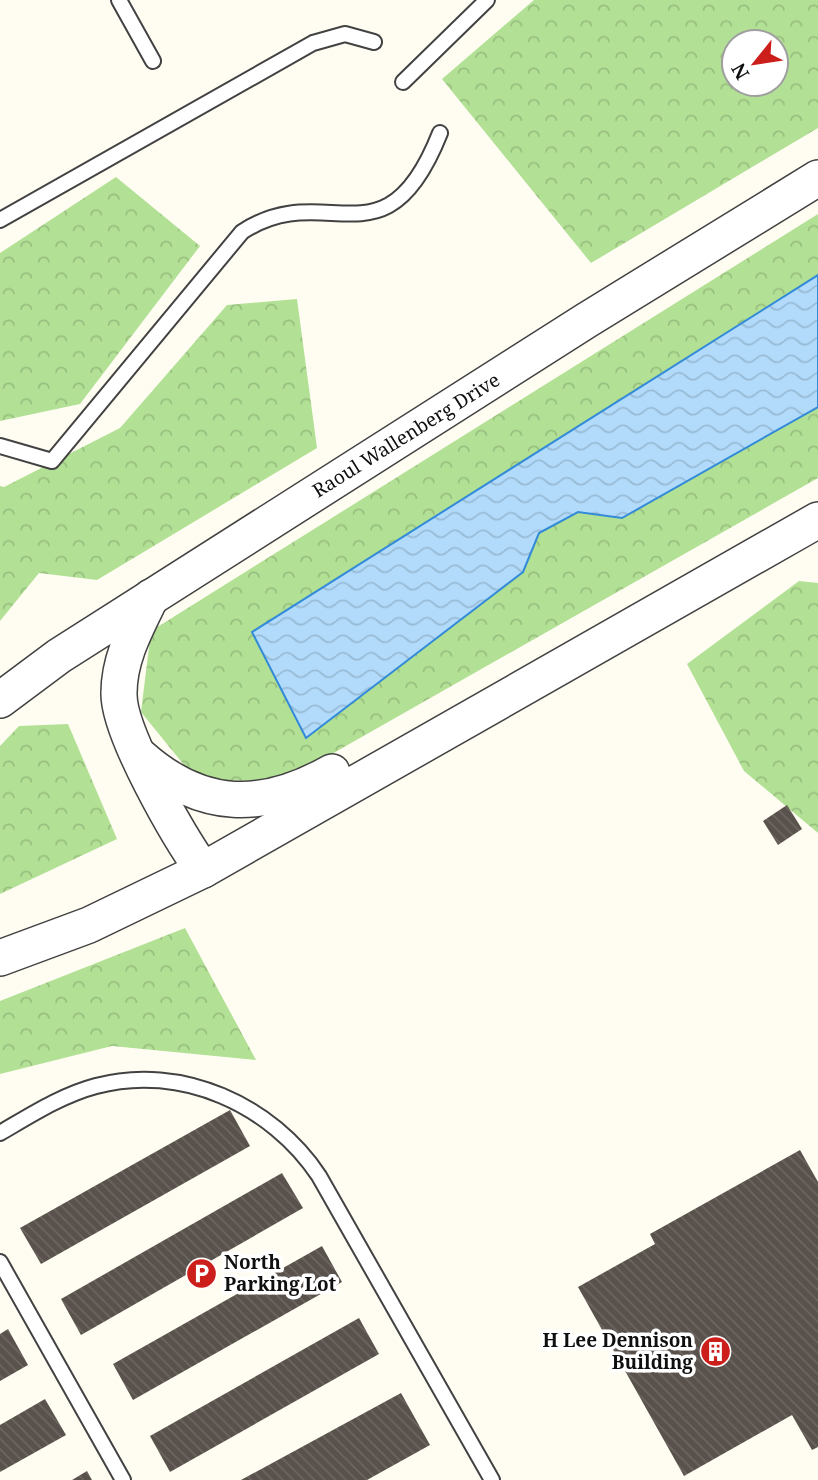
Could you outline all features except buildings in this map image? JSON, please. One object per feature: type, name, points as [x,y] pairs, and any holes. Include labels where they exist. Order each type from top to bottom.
[{"type":"street","name":"Raoul Wallenberg Drive","points":[[0,700],[59,656],[151,597],[587,320],[818,178]]},
{"type":"street","points":[[0,971],[46,943],[203,870],[814,524]]},
{"type":"street","points":[[151,597],[128,644],[119,693],[127,733],[155,789],[203,870]]},
{"type":"street","points":[[141,757],[166,777],[206,796],[239,801],[270,799],[318,780],[428,718],[538,679]]},
{"type":"street","points":[[0,958],[46,943]]},
{"type":"lane","points":[[119,0],[153,61]]},
{"type":"lane","points":[[403,82],[487,0]]},
{"type":"lane","points":[[0,220],[324,39],[353,35],[374,42]]},
{"type":"lane","points":[[0,446],[52,461],[242,232],[275,218],[371,212],[393,205],[421,176],[440,133]]},
{"type":"lane","points":[[0,1133],[78,1091],[117,1081],[169,1082],[200,1087],[220,1093],[260,1116],[303,1153],[319,1176],[492,1480]]},
{"type":"lane","points":[[0,1262],[123,1480]]},
{"type":"green space","points":[[534,0],[818,0],[818,128],[591,263],[442,79]]},
{"type":"green space","points":[[116,177],[200,246],[80,404],[0,421],[0,253]]},
{"type":"green space","points":[[818,214],[818,275],[253,632],[306,737],[523,572],[538,533],[578,512],[623,518],[818,407],[818,478],[286,780],[197,781],[141,712],[151,631]]},
{"type":"green space","points":[[297,299],[317,448],[97,580],[39,573],[0,621],[0,486],[4,487],[120,428],[227,305]]},
{"type":"green space","points":[[799,581],[818,583],[818,833],[744,771],[687,664]]},
{"type":"green space","points":[[68,724],[117,839],[0,894],[0,746],[19,726]]},
{"type":"green space","points":[[185,928],[256,1060],[112,1046],[0,1074],[0,1001]]},
{"type":"water","points":[[818,275],[818,407],[622,518],[578,512],[539,533],[523,572],[306,738],[252,632]]},
{"type":"place","name":"North Parking Lot","points":[[201,1273]]},
{"type":"place","name":"H Lee Dennison Building","points":[[716,1351]]}]
